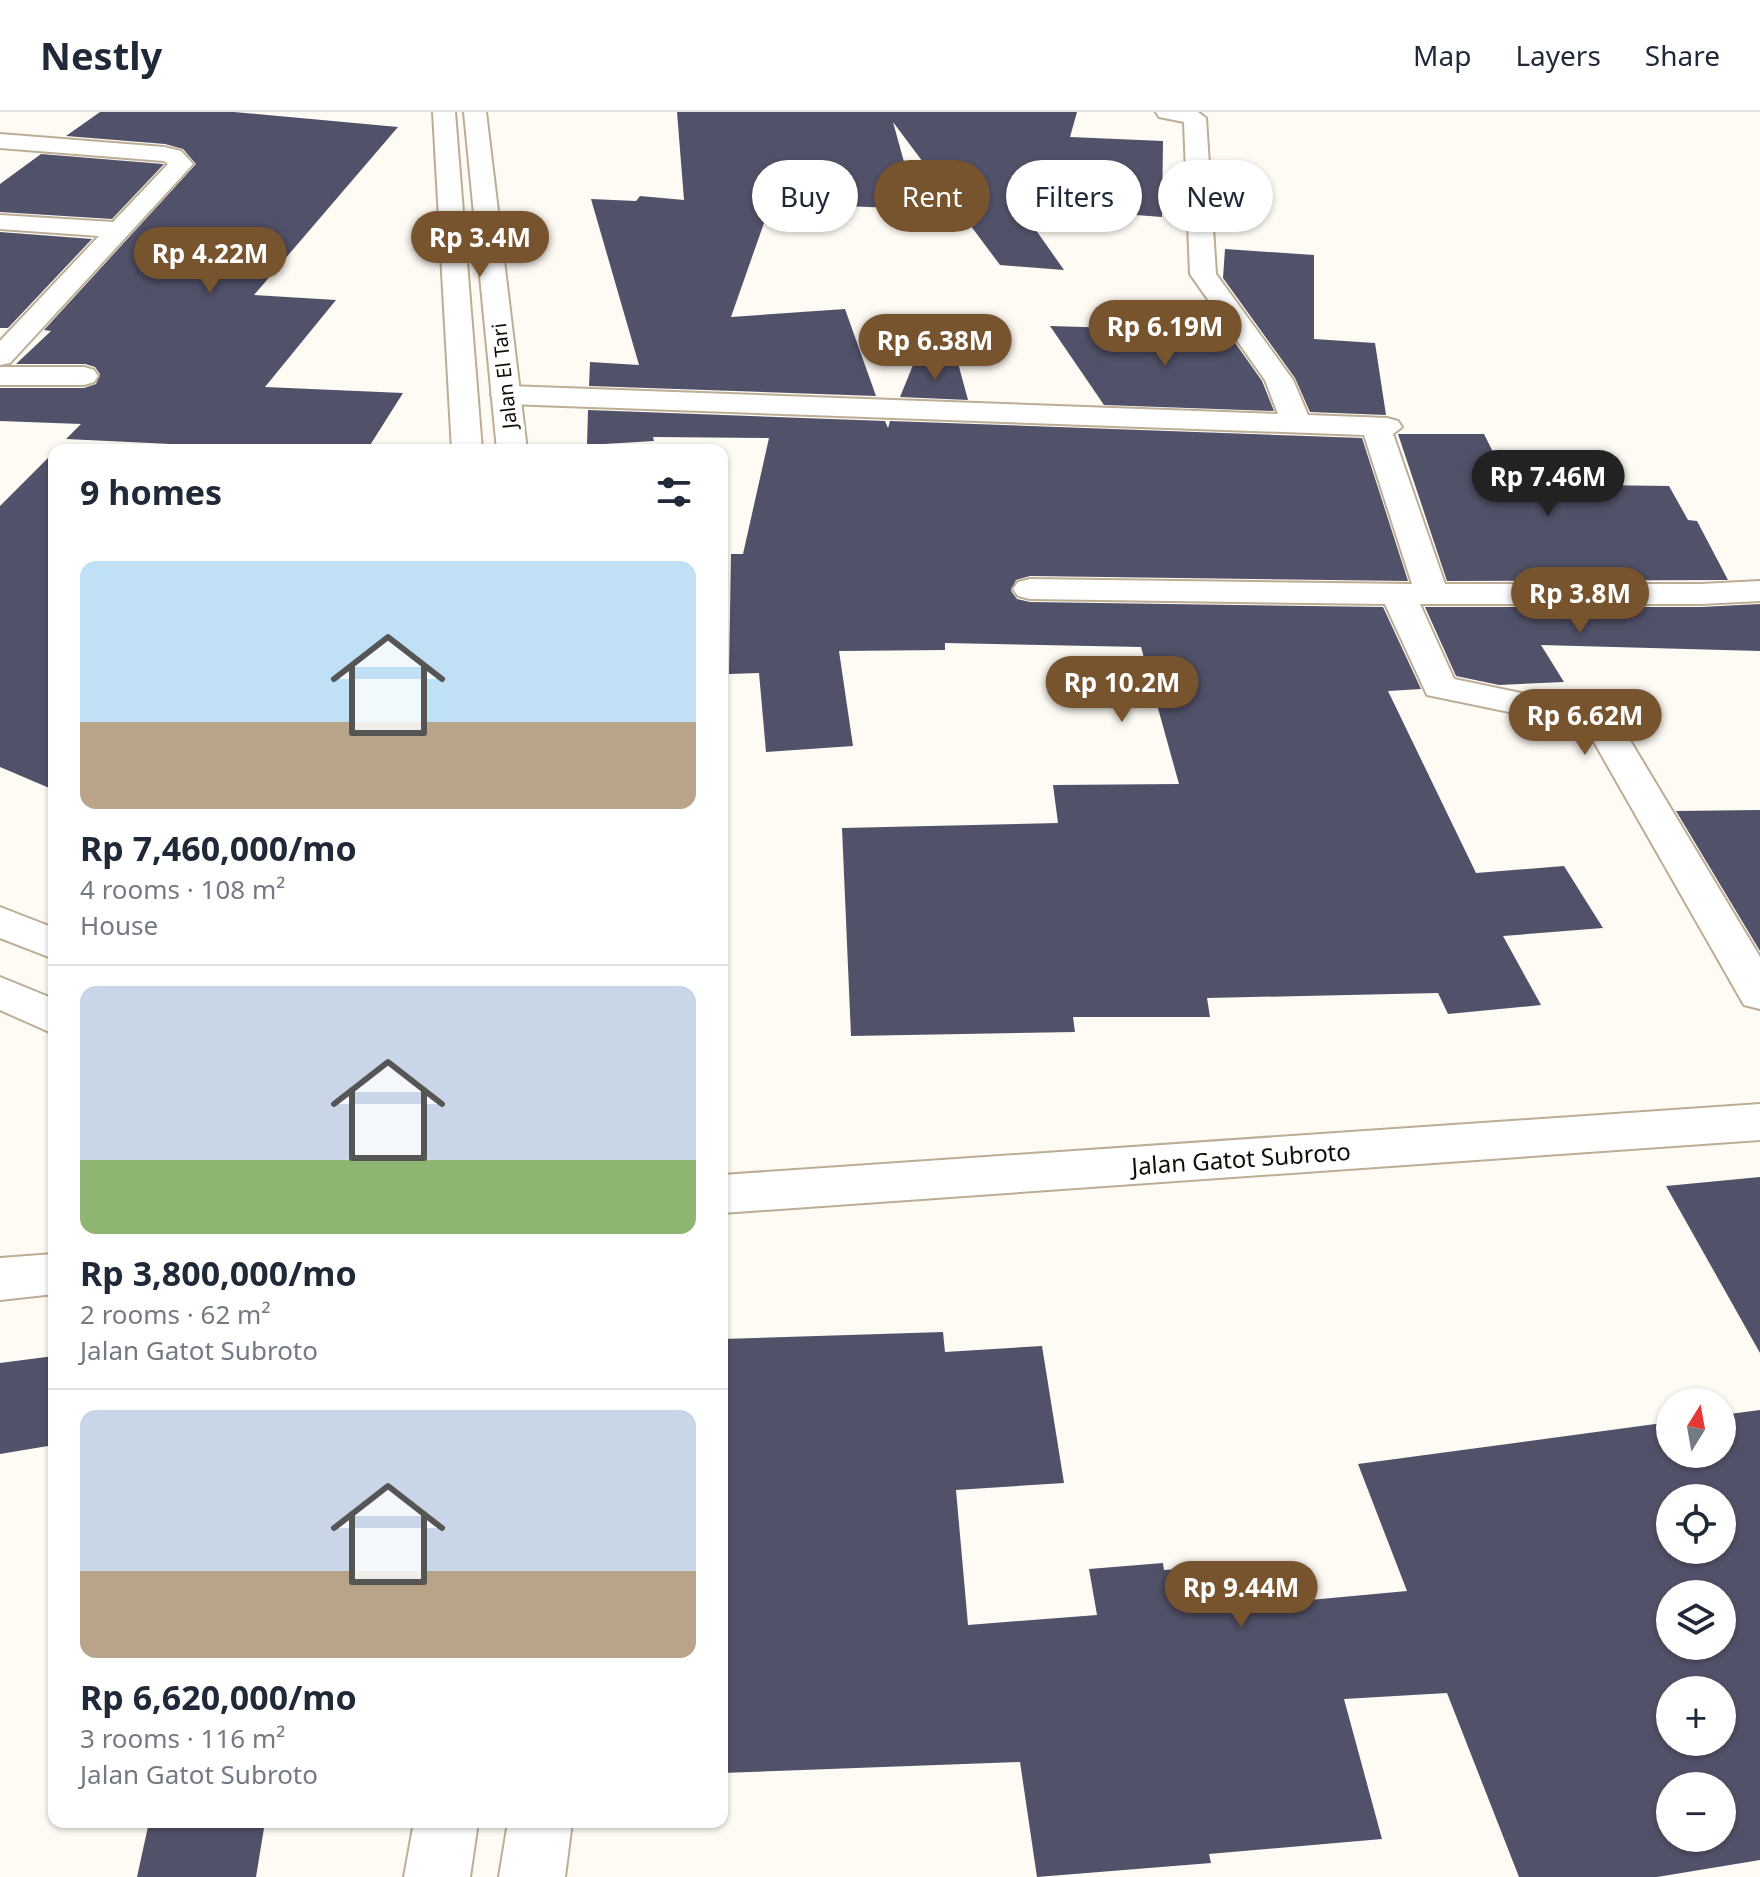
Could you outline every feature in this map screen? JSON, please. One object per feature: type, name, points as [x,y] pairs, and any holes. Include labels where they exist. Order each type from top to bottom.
[{"type":"main road","name":"Jalan El Tari","points":[[444,112],[467,444]]},
{"type":"main road","name":"Jalan El Tari","points":[[475,112],[511,444]]},
{"type":"main road","points":[[1167,112],[1195,118],[1203,274],[1279,380],[1297,424]]},
{"type":"main road","points":[[0,141],[164,154],[178,159],[181,164],[0,357]]},
{"type":"main road","points":[[449,193],[484,190]]},
{"type":"main road","points":[[0,222],[116,230]]},
{"type":"main road","points":[[0,376],[84,376]]},
{"type":"main road","points":[[506,395],[1381,427],[1414,593],[1440,687],[1600,720],[1760,994]]},
{"type":"main road","points":[[1030,589],[1701,594],[1760,591]]},
{"type":"main road","points":[[0,921],[48,942]]},
{"type":"main road","points":[[0,992],[48,1015]]},
{"type":"main road","name":"Jalan Gatot Subroto","points":[[728,1194],[1760,1122]]},
{"type":"main road","points":[[0,1279],[48,1275]]},
{"type":"main road","points":[[437,1877],[445,1828]]},
{"type":"main road","points":[[532,1877],[539,1828]]},
{"type":"building","points":[[100,112],[234,112],[398,127],[254,295],[336,300],[265,387],[403,393],[371,444],[172,444],[66,439],[81,424],[0,421],[0,388],[84,388],[96,384],[100,374],[95,367],[85,364],[16,364],[51,331],[44,330],[196,164],[183,149],[165,144],[66,136]]},
{"type":"building","points":[[677,112],[1077,112],[1070,137],[1163,141],[1163,160],[1158,160],[1158,217],[1142,215],[1142,160],[1006,160],[1006,232],[1037,232],[1064,270],[1000,265],[975,232],[990,232],[990,160],[921,160],[893,122],[903,160],[874,160],[874,207],[858,207],[858,160],[752,160],[752,232],[761,232],[731,317],[845,309],[876,396],[589,386],[590,362],[639,365],[591,199],[636,201],[640,196],[684,200]]},
{"type":"building","points":[[41,154],[164,164],[112,219],[0,212],[0,184]]},
{"type":"building","points":[[0,232],[92,239],[8,328],[0,328]]},
{"type":"building","points":[[1225,249],[1314,255],[1314,339],[1375,343],[1386,415],[1310,412],[1295,378],[1223,278]]},
{"type":"building","points":[[1219,320],[1262,381],[1274,411],[1104,405],[1050,326],[1218,331]]},
{"type":"building","points":[[958,363],[968,400],[900,397],[913,365]]},
{"type":"building","points":[[588,410],[885,421],[888,428],[890,421],[1362,438],[1408,581],[1030,576],[1016,580],[1011,591],[1017,599],[1030,602],[1383,607],[1421,689],[1388,691],[1476,873],[1564,866],[1603,928],[1503,936],[1541,1005],[1448,1014],[1438,993],[1207,998],[1210,1017],[1073,1017],[1075,1032],[851,1036],[842,828],[1058,823],[1053,785],[1179,784],[1141,647],[945,643],[945,650],[839,651],[853,746],[766,752],[759,673],[729,674],[731,554],[743,554],[769,438],[653,437],[654,441],[587,444]]},
{"type":"building","points":[[1398,434],[1484,434],[1493,452],[1580,455],[1594,485],[1669,486],[1688,520],[1697,521],[1728,580],[1447,581]]},
{"type":"building","points":[[48,458],[48,787],[0,767],[0,506]]},
{"type":"building","points":[[1760,604],[1760,651],[1541,645],[1564,682],[1499,685],[1456,676],[1425,607],[1701,607]]},
{"type":"building","points":[[1760,810],[1760,951],[1676,811]]},
{"type":"building","points":[[1760,1177],[1760,1353],[1666,1186]]},
{"type":"building","points":[[943,1332],[945,1352],[1042,1346],[1064,1483],[956,1490],[968,1625],[1097,1615],[1089,1569],[1163,1563],[1164,1570],[1289,1561],[1299,1601],[1407,1591],[1358,1464],[1656,1424],[1656,1468],[1736,1468],[1736,1413],[1760,1410],[1760,1860],[1657,1877],[1519,1877],[1447,1693],[1344,1699],[1382,1839],[1209,1854],[1211,1863],[1037,1877],[1020,1762],[728,1773],[728,1339]]},
{"type":"building","points":[[48,1357],[48,1446],[0,1454],[0,1363]]},
{"type":"building","points":[[148,1828],[264,1828],[256,1877],[137,1877]]}]
